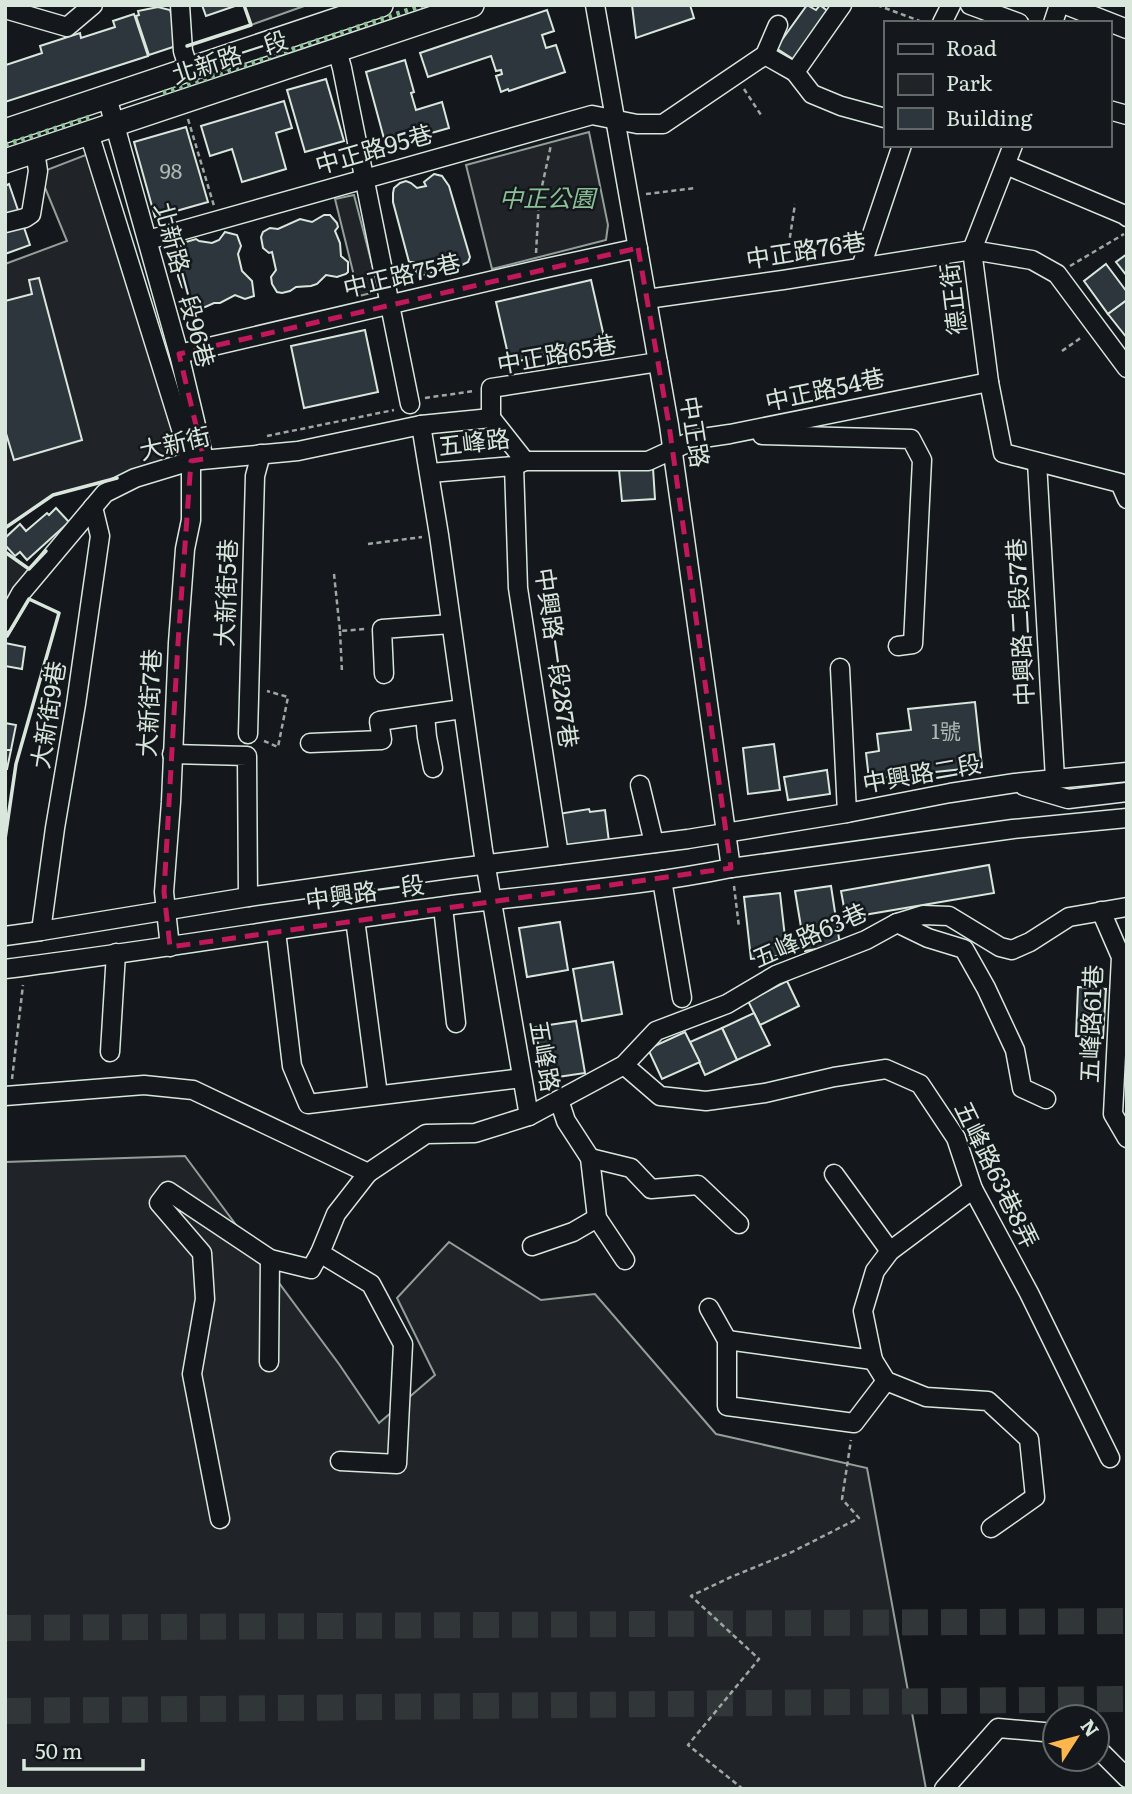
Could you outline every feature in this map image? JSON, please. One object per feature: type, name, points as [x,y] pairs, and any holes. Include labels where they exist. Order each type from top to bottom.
[{"type":"main road","name":"北新路一段","points":[[5,131],[381,5]]},
{"type":"main road","name":"北新路一段","points":[[5,161],[472,5]]},
{"type":"street","points":[[5,9],[67,27],[93,5]]},
{"type":"street","points":[[180,5],[183,51],[189,70]]},
{"type":"street","name":"中正路","points":[[595,5],[673,450],[731,869]]},
{"type":"street","points":[[795,72],[842,5]]},
{"type":"street","points":[[943,21],[951,5]]},
{"type":"street","points":[[970,5],[1014,21]]},
{"type":"street","points":[[1066,5],[1107,21]]},
{"type":"street","points":[[778,26],[765,55],[795,72],[812,94],[841,106],[884,118]]},
{"type":"street","points":[[337,50],[410,402]]},
{"type":"street","name":"中正路95巷","points":[[148,240],[592,115],[637,124],[663,124],[765,55]]},
{"type":"street","name":"北新路一段96巷","points":[[107,97],[178,354],[197,460]]},
{"type":"street","points":[[89,133],[197,460]]},
{"type":"street","points":[[861,267],[901,147]]},
{"type":"street","name":"德正街","points":[[1012,147],[972,250],[989,382],[1003,453],[1037,461]]},
{"type":"street","points":[[5,223],[31,214],[38,172],[35,151]]},
{"type":"street","points":[[1006,165],[1126,221]]},
{"type":"street","name":"中正路75巷","points":[[178,354],[638,248]]},
{"type":"street","name":"中正路76巷","points":[[647,299],[972,250],[1032,260],[1057,274]]},
{"type":"street","points":[[1057,274],[1127,368]]},
{"type":"street","name":"中正路65巷","points":[[491,418],[491,388],[658,362]]},
{"type":"street","name":"中正路54巷","points":[[673,450],[696,439],[989,382]]},
{"type":"street","points":[[491,418],[520,463]]},
{"type":"street","name":"大新街","points":[[5,622],[21,593],[105,493],[135,478],[258,446],[298,452],[421,425],[491,418]]},
{"type":"street","name":"五峰路","points":[[320,1253],[336,1214],[368,1173],[426,1134],[475,1133],[529,1116],[485,865],[421,425]]},
{"type":"street","points":[[730,434],[911,439],[922,460],[913,644],[898,646]]},
{"type":"street","name":"大新街5巷","points":[[248,734],[258,446]]},
{"type":"street","name":"五峰路","points":[[430,473],[520,463],[648,461],[673,450]]},
{"type":"street","name":"大新街7巷","points":[[170,947],[164,892],[183,575],[197,460]]},
{"type":"street","points":[[1037,461],[1120,483],[1127,499]]},
{"type":"street","name":"中興路二段57巷","points":[[1037,461],[1055,779]]},
{"type":"street","name":"中興路一段287巷","points":[[520,463],[518,588],[559,855]]},
{"type":"street","name":"大新街9巷","points":[[41,931],[100,536],[93,508]]},
{"type":"street","points":[[384,674],[382,629],[451,624]]},
{"type":"street","points":[[840,668],[847,813]]},
{"type":"street","points":[[310,743],[382,740],[379,720],[462,709]]},
{"type":"street","points":[[425,715],[433,768]]},
{"type":"street","points":[[172,754],[247,756],[248,897]]},
{"type":"street","name":"中興路二段","points":[[726,832],[1016,783],[1127,772]]},
{"type":"street","points":[[1016,783],[1068,799],[1127,792]]},
{"type":"street","points":[[640,785],[654,843]]},
{"type":"street","points":[[731,869],[1013,829],[1127,818]]},
{"type":"street","name":"中興路一段","points":[[5,936],[248,897],[726,832]]},
{"type":"street","name":"中興路一段","points":[[5,969],[443,906],[662,880],[731,869]]},
{"type":"street","points":[[662,880],[682,998]]},
{"type":"street","points":[[443,906],[456,1023]]},
{"type":"street","name":"五峰路63巷","points":[[529,1116],[624,1065],[656,1031],[727,1004],[776,975],[866,940],[897,923],[923,915],[949,916],[1000,947],[1012,950],[1069,917],[1127,907]]},
{"type":"street","name":"五峰路61巷","points":[[1101,911],[1121,957],[1113,1114],[1127,1138]]},
{"type":"street","points":[[355,919],[378,1095]]},
{"type":"street","points":[[897,923],[929,939],[964,949],[1015,1050],[1022,1088],[1046,1099]]},
{"type":"street","points":[[276,931],[292,1066],[308,1104],[522,1077]]},
{"type":"street","points":[[110,1052],[116,953]]},
{"type":"street","name":"五峰路63巷8弄","points":[[624,1065],[660,1096],[706,1101],[765,1093],[886,1069],[920,1084],[956,1138],[973,1189],[1029,1293],[1110,1458]]},
{"type":"street","points":[[8,1096],[144,1085],[193,1090],[368,1173]]},
{"type":"street","points":[[559,1100],[566,1121],[590,1158],[597,1218],[625,1260]]},
{"type":"street","points":[[590,1158],[631,1168],[651,1189],[698,1185],[739,1224]]},
{"type":"street","points":[[834,1174],[890,1251]]},
{"type":"street","points":[[973,1189],[890,1251],[875,1271],[863,1311],[873,1360],[886,1381],[926,1397],[988,1401],[1029,1439],[1035,1497],[991,1528]]},
{"type":"street","points":[[220,1520],[192,1374],[205,1299],[202,1253],[159,1203],[168,1191],[270,1259],[311,1269],[320,1253],[371,1284],[403,1344],[397,1464],[340,1461]]},
{"type":"street","points":[[532,1246],[573,1232],[597,1218]]},
{"type":"street","points":[[269,1362],[270,1259]]},
{"type":"street","points":[[709,1308],[727,1340],[727,1406],[854,1423],[886,1381]]},
{"type":"street","points":[[727,1340],[873,1360]]},
{"type":"street","points":[[944,1789],[998,1728],[1041,1732]]},
{"type":"street","points":[[1111,1762],[1127,1778]]},
{"type":"path","points":[[877,5],[920,21]]},
{"type":"path","points":[[734,75],[761,116]]},
{"type":"path","points":[[183,102],[218,219]]},
{"type":"path","points":[[537,270],[539,200],[552,142]]},
{"type":"path","points":[[629,196],[696,188]]},
{"type":"path","points":[[783,280],[795,204]]},
{"type":"path","points":[[1057,274],[1126,221]]},
{"type":"path","points":[[1062,351],[1096,327]]},
{"type":"path","points":[[258,446],[404,408],[410,402],[491,388]]},
{"type":"path","points":[[368,544],[439,535]]},
{"type":"path","points":[[334,573],[342,672]]},
{"type":"path","points":[[340,631],[382,629]]},
{"type":"path","points":[[248,687],[288,697],[278,747],[248,734]]},
{"type":"path","points":[[731,869],[739,927]]},
{"type":"path","points":[[8,1096],[22,1000]]},
{"type":"path","points":[[743,1789],[688,1745],[759,1659],[691,1596],[792,1552],[859,1518],[842,1499],[854,1423]]},
{"type":"highlighted area","points":[[638,248],[669,425],[731,868],[170,947],[164,892],[178,643],[191,461],[204,459],[179,354]]},
{"type":"green space","points":[[244,5],[307,5],[251,25]]},
{"type":"green space","name":"中正公園","points":[[589,132],[608,225],[606,240],[492,269],[466,165]]},
{"type":"green space","points":[[101,149],[181,461],[53,495],[5,528],[5,264],[67,241],[39,173]]},
{"type":"green space","points":[[354,195],[379,291],[359,296],[335,199]]},
{"type":"green space","points":[[5,552],[29,569],[5,603]]},
{"type":"green space","points":[[185,1156],[339,1364],[379,1423],[435,1375],[397,1298],[449,1242],[541,1300],[595,1294],[716,1434],[867,1468],[926,1789],[5,1789],[5,1162]]},
{"type":"building","points":[[202,5],[235,5],[235,6],[206,16]]},
{"type":"building","points":[[632,5],[690,5],[694,18],[636,38]]},
{"type":"building","points":[[807,5],[816,10],[820,5],[830,13],[796,61],[776,48]]},
{"type":"building","points":[[158,7],[170,10],[175,27],[176,46],[149,55],[136,16],[139,15],[138,11]]},
{"type":"building","points":[[547,10],[554,31],[542,35],[546,48],[556,45],[565,72],[501,92],[496,76],[502,74],[501,70],[496,71],[491,56],[428,77],[420,53]]},
{"type":"building","points":[[134,14],[148,56],[5,102],[5,62],[6,65],[42,53],[40,46],[80,33],[81,38],[115,27],[113,21]]},
{"type":"building","points":[[405,60],[416,110],[442,102],[449,128],[386,146],[366,72]]},
{"type":"building","points":[[326,79],[344,141],[305,152],[287,90]]},
{"type":"building","points":[[284,101],[292,128],[276,133],[286,169],[242,182],[232,149],[210,156],[201,126]]},
{"type":"building","points":[[186,127],[208,202],[155,217],[134,142]]},
{"type":"building","points":[[434,174],[442,176],[449,186],[470,257],[468,262],[460,266],[449,264],[446,259],[440,260],[435,271],[428,275],[419,275],[414,262],[409,262],[393,193],[394,188],[406,181],[417,188],[426,186],[424,182]]},
{"type":"building","points":[[9,184],[30,245],[5,254],[5,186]]},
{"type":"building","points":[[324,215],[330,215],[337,223],[335,231],[341,256],[348,262],[348,272],[337,277],[326,275],[311,286],[277,292],[271,277],[276,270],[272,252],[269,253],[263,248],[263,232],[270,228],[278,229],[300,219],[312,222]]},
{"type":"building","points":[[225,232],[237,235],[241,246],[238,254],[242,271],[252,281],[254,296],[245,299],[235,295],[203,308],[195,306],[191,304],[187,290],[182,287],[178,276],[181,267],[177,249],[196,239],[212,243],[219,240]]},
{"type":"building","points":[[1127,254],[1127,276],[1116,262]]},
{"type":"building","points":[[1106,264],[1127,292],[1127,300],[1108,314],[1084,281]]},
{"type":"building","points":[[39,278],[82,440],[14,460],[5,430],[5,301],[32,294],[29,280]]},
{"type":"building","points":[[591,280],[605,341],[510,363],[496,302]]},
{"type":"building","points":[[1127,300],[1127,338],[1108,314]]},
{"type":"building","points":[[365,330],[378,392],[304,408],[291,346]]},
{"type":"building","points":[[653,468],[655,499],[622,501],[619,470]]},
{"type":"building","points":[[56,508],[69,522],[27,560],[20,552],[15,556],[5,545],[5,538],[20,524],[26,531]]},
{"type":"building","points":[[5,643],[25,647],[22,669],[5,666]]},
{"type":"building","points":[[975,702],[982,767],[869,779],[866,753],[879,751],[877,734],[911,730],[908,709]]},
{"type":"building","points":[[5,723],[16,725],[11,750],[5,750]]},
{"type":"building","points":[[774,744],[780,790],[748,794],[743,748]]},
{"type":"building","points":[[5,750],[11,750],[7,769],[5,769]]},
{"type":"building","points":[[827,770],[830,794],[788,800],[784,777]]},
{"type":"building","points":[[589,809],[590,812],[605,810],[609,842],[562,848],[558,814]]},
{"type":"building","points":[[989,865],[994,893],[846,918],[841,891]]},
{"type":"building","points":[[831,886],[840,945],[805,951],[795,891]]},
{"type":"building","points":[[780,893],[787,955],[751,959],[744,897]]},
{"type":"building","points":[[560,922],[568,970],[527,977],[519,928]]},
{"type":"building","points":[[613,962],[622,1014],[582,1021],[573,969]]},
{"type":"building","points":[[787,981],[799,1006],[760,1025],[748,1001]]},
{"type":"building","points":[[1078,987],[1106,989],[1103,1038],[1076,1036]]},
{"type":"building","points":[[754,1013],[770,1045],[737,1060],[722,1028]]},
{"type":"building","points":[[576,1021],[585,1073],[544,1079],[535,1027]]},
{"type":"building","points":[[722,1028],[737,1060],[705,1075],[690,1042]]},
{"type":"building","points":[[685,1032],[700,1062],[662,1079],[648,1049]]},
{"type":"tunnel","points":[[5,1628],[1127,1621]]},
{"type":"tunnel","points":[[5,1711],[1127,1699]]},
{"type":"hedge","points":[[163,93],[423,5]]},
{"type":"hedge","points":[[5,145],[93,116]]},
{"type":"wall","points":[[187,46],[251,25],[244,5]]},
{"type":"wall","points":[[5,528],[53,495],[117,478]]},
{"type":"wall","points":[[5,552],[29,569],[46,551]]},
{"type":"wall","points":[[5,636],[29,599],[59,613],[16,764],[5,839]]}]
